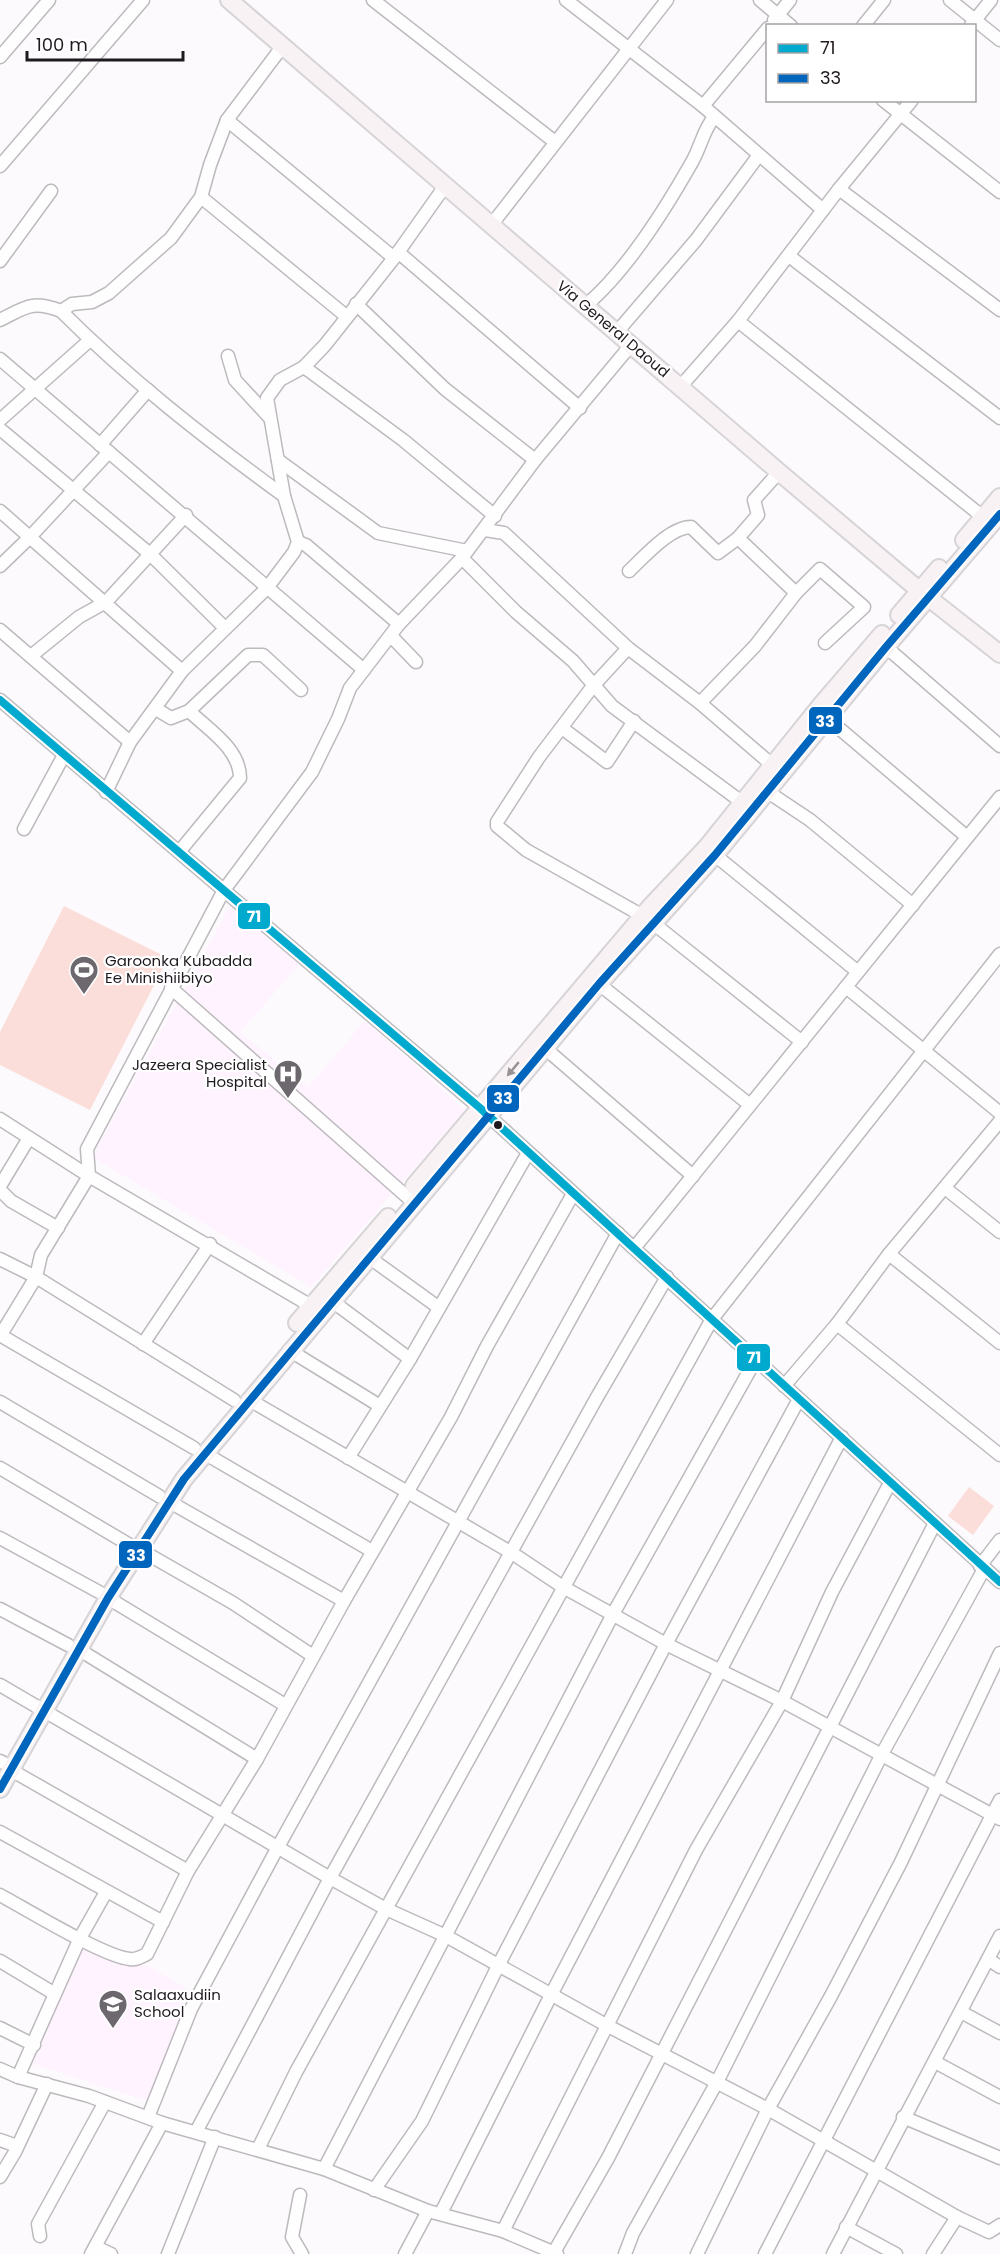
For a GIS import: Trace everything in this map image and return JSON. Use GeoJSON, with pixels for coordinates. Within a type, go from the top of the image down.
{"type":"FeatureCollection","features":[{"type":"Feature","properties":{"kind":"main road","name":"Via General Daoud"},"geometry":{"type":"LineString","coordinates":[[229,0],[779,472],[924,594],[1000,654]]}},
{"type":"Feature","properties":{"kind":"main road"},"geometry":{"type":"LineString","coordinates":[[0,1790],[4,1766],[21,1743],[73,1647],[163,1499],[199,1451],[385,1228],[648,920],[768,792],[778,770],[821,705],[994,521],[1000,497]]}},
{"type":"Feature","properties":{"kind":"main road"},"geometry":{"type":"LineString","coordinates":[[711,852],[743,803],[827,718],[886,647],[924,594]]}},
{"type":"Feature","properties":{"kind":"main road"},"geometry":{"type":"LineString","coordinates":[[484,1112],[546,1049],[648,920]]}},
{"type":"Feature","properties":{"kind":"main road"},"geometry":{"type":"LineString","coordinates":[[241,1400],[289,1350],[322,1306],[370,1257],[385,1228]]}},
{"type":"Feature","properties":{"kind":"street"},"geometry":{"type":"LineString","coordinates":[[0,57],[49,0]]}},
{"type":"Feature","properties":{"kind":"street"},"geometry":{"type":"LineString","coordinates":[[0,166],[143,0]]}},
{"type":"Feature","properties":{"kind":"street"},"geometry":{"type":"LineString","coordinates":[[373,0],[555,142]]}},
{"type":"Feature","properties":{"kind":"street"},"geometry":{"type":"LineString","coordinates":[[566,0],[703,106],[823,210]]}},
{"type":"Feature","properties":{"kind":"street"},"geometry":{"type":"LineString","coordinates":[[492,224],[627,48],[667,0]]}},
{"type":"Feature","properties":{"kind":"street"},"geometry":{"type":"LineString","coordinates":[[760,0],[788,24]]}},
{"type":"Feature","properties":{"kind":"street"},"geometry":{"type":"LineString","coordinates":[[771,24],[790,0]]}},
{"type":"Feature","properties":{"kind":"street"},"geometry":{"type":"LineString","coordinates":[[865,24],[884,0]]}},
{"type":"Feature","properties":{"kind":"street"},"geometry":{"type":"LineString","coordinates":[[950,0],[973,22],[1000,39]]}},
{"type":"Feature","properties":{"kind":"street"},"geometry":{"type":"LineString","coordinates":[[973,22],[991,0]]}},
{"type":"Feature","properties":{"kind":"street"},"geometry":{"type":"LineString","coordinates":[[703,106],[766,31]]}},
{"type":"Feature","properties":{"kind":"street"},"geometry":{"type":"LineString","coordinates":[[61,311],[72,304],[92,302],[122,284],[171,238],[201,197],[212,156],[227,120],[282,47]]}},
{"type":"Feature","properties":{"kind":"street"},"geometry":{"type":"LineString","coordinates":[[885,102],[1000,192]]}},
{"type":"Feature","properties":{"kind":"street"},"geometry":{"type":"LineString","coordinates":[[681,386],[738,321],[839,189],[911,102]]}},
{"type":"Feature","properties":{"kind":"street"},"geometry":{"type":"LineString","coordinates":[[585,306],[602,292],[642,240],[693,160],[704,130],[714,117]]}},
{"type":"Feature","properties":{"kind":"street"},"geometry":{"type":"LineString","coordinates":[[227,120],[396,255],[580,408]]}},
{"type":"Feature","properties":{"kind":"street"},"geometry":{"type":"LineString","coordinates":[[616,332],[682,257],[759,155]]}},
{"type":"Feature","properties":{"kind":"street"},"geometry":{"type":"LineString","coordinates":[[106,792],[130,742],[182,671],[267,588],[294,552],[298,542],[284,496],[267,399],[280,380],[304,367],[325,345],[396,255],[445,186]]}},
{"type":"Feature","properties":{"kind":"street"},"geometry":{"type":"LineString","coordinates":[[839,189],[1000,310]]}},
{"type":"Feature","properties":{"kind":"street"},"geometry":{"type":"LineString","coordinates":[[0,261],[51,191]]}},
{"type":"Feature","properties":{"kind":"street"},"geometry":{"type":"LineString","coordinates":[[201,197],[346,316]]}},
{"type":"Feature","properties":{"kind":"street"},"geometry":{"type":"LineString","coordinates":[[789,256],[1000,418]]}},
{"type":"Feature","properties":{"kind":"street"},"geometry":{"type":"LineString","coordinates":[[0,320],[27,307],[42,304],[61,311],[90,340],[148,390],[228,456],[284,496]]}},
{"type":"Feature","properties":{"kind":"street"},"geometry":{"type":"LineString","coordinates":[[356,304],[445,389],[535,460]]}},
{"type":"Feature","properties":{"kind":"street"},"geometry":{"type":"LineString","coordinates":[[738,321],[994,521]]}},
{"type":"Feature","properties":{"kind":"street"},"geometry":{"type":"LineString","coordinates":[[0,420],[90,340]]}},
{"type":"Feature","properties":{"kind":"street"},"geometry":{"type":"LineString","coordinates":[[372,1551],[0,1336],[36,1277],[41,1255],[89,1176],[87,1149],[171,988],[224,890],[312,772],[338,719],[350,688],[399,624],[465,555],[535,460],[631,345]]}},
{"type":"Feature","properties":{"kind":"street"},"geometry":{"type":"LineString","coordinates":[[228,356],[235,380],[269,417]]}},
{"type":"Feature","properties":{"kind":"street"},"geometry":{"type":"LineString","coordinates":[[0,358],[186,515],[267,588],[364,670]]}},
{"type":"Feature","properties":{"kind":"street"},"geometry":{"type":"LineString","coordinates":[[304,367],[403,440],[495,516]]}},
{"type":"Feature","properties":{"kind":"street"},"geometry":{"type":"LineString","coordinates":[[0,566],[30,537],[71,491],[148,390]]}},
{"type":"Feature","properties":{"kind":"street"},"geometry":{"type":"LineString","coordinates":[[0,429],[71,491],[150,554],[225,628]]}},
{"type":"Feature","properties":{"kind":"street"},"geometry":{"type":"LineString","coordinates":[[278,460],[378,533],[465,555],[516,612],[573,661],[592,686],[612,706],[743,803]]}},
{"type":"Feature","properties":{"kind":"street"},"geometry":{"type":"LineString","coordinates":[[629,571],[659,543],[685,527],[691,527],[718,553],[738,538],[758,515],[754,500],[779,472]]}},
{"type":"Feature","properties":{"kind":"street"},"geometry":{"type":"LineString","coordinates":[[0,511],[182,671]]}},
{"type":"Feature","properties":{"kind":"street"},"geometry":{"type":"LineString","coordinates":[[31,656],[79,617],[106,602],[186,515]]}},
{"type":"Feature","properties":{"kind":"street"},"geometry":{"type":"LineString","coordinates":[[485,530],[504,533],[628,648],[700,703],[778,770]]}},
{"type":"Feature","properties":{"kind":"street"},"geometry":{"type":"LineString","coordinates":[[738,538],[796,593]]}},
{"type":"Feature","properties":{"kind":"street"},"geometry":{"type":"LineString","coordinates":[[298,542],[306,545],[399,624]]}},
{"type":"Feature","properties":{"kind":"street"},"geometry":{"type":"LineString","coordinates":[[700,703],[755,646],[796,593],[820,569],[864,607],[825,643]]}},
{"type":"Feature","properties":{"kind":"street"},"geometry":{"type":"LineString","coordinates":[[0,630],[130,742]]}},
{"type":"Feature","properties":{"kind":"street"},"geometry":{"type":"LineString","coordinates":[[391,636],[416,662]]}},
{"type":"Feature","properties":{"kind":"street"},"geometry":{"type":"LineString","coordinates":[[886,647],[1000,746]]}},
{"type":"Feature","properties":{"kind":"street"},"geometry":{"type":"LineString","coordinates":[[628,648],[592,686],[539,757],[515,797],[504,807],[497,826],[526,850],[648,920],[802,1042]]}},
{"type":"Feature","properties":{"kind":"street"},"geometry":{"type":"LineString","coordinates":[[156,709],[171,718],[189,711],[248,655],[263,655],[301,690]]}},
{"type":"Feature","properties":{"kind":"street"},"geometry":{"type":"LineString","coordinates":[[0,700],[484,1112],[573,1194],[635,1247],[798,1401],[842,1437],[1000,1582]]}},
{"type":"Feature","properties":{"kind":"street"},"geometry":{"type":"LineString","coordinates":[[179,852],[240,778],[240,765],[233,752],[189,711]]}},
{"type":"Feature","properties":{"kind":"street"},"geometry":{"type":"LineString","coordinates":[[827,718],[967,837]]}},
{"type":"Feature","properties":{"kind":"street"},"geometry":{"type":"LineString","coordinates":[[562,728],[607,762],[614,756],[634,722]]}},
{"type":"Feature","properties":{"kind":"street"},"geometry":{"type":"LineString","coordinates":[[24,829],[64,755]]}},
{"type":"Feature","properties":{"kind":"street"},"geometry":{"type":"LineString","coordinates":[[768,792],[810,820],[913,904]]}},
{"type":"Feature","properties":{"kind":"street"},"geometry":{"type":"LineString","coordinates":[[635,1247],[1000,797]]}},
{"type":"Feature","properties":{"kind":"street"},"geometry":{"type":"LineString","coordinates":[[711,852],[858,972]]}},
{"type":"Feature","properties":{"kind":"street"},"geometry":{"type":"LineString","coordinates":[[258,2149],[296,2072],[712,1318],[1000,954]]}},
{"type":"Feature","properties":{"kind":"street"},"geometry":{"type":"LineString","coordinates":[[599,984],[750,1105]]}},
{"type":"Feature","properties":{"kind":"street"},"geometry":{"type":"LineString","coordinates":[[846,987],[926,1050],[1000,1113]]}},
{"type":"Feature","properties":{"kind":"street"},"geometry":{"type":"LineString","coordinates":[[171,988],[410,1200]]}},
{"type":"Feature","properties":{"kind":"street"},"geometry":{"type":"LineString","coordinates":[[546,1049],[693,1176]]}},
{"type":"Feature","properties":{"kind":"street"},"geometry":{"type":"LineString","coordinates":[[0,1119],[89,1176],[322,1306],[410,1359]]}},
{"type":"Feature","properties":{"kind":"street"},"geometry":{"type":"LineString","coordinates":[[784,1386],[837,1324],[889,1254],[1000,1121]]}},
{"type":"Feature","properties":{"kind":"street"},"geometry":{"type":"LineString","coordinates":[[29,1138],[0,1188],[11,1201],[58,1228]]}},
{"type":"Feature","properties":{"kind":"street"},"geometry":{"type":"LineString","coordinates":[[348,1458],[410,1359],[528,1153]]}},
{"type":"Feature","properties":{"kind":"street"},"geometry":{"type":"LineString","coordinates":[[945,1188],[1000,1233]]}},
{"type":"Feature","properties":{"kind":"street"},"geometry":{"type":"LineString","coordinates":[[0,1895],[80,1938],[128,1960],[138,1959],[147,1954],[188,1871],[256,1759],[372,1551],[451,1417],[487,1346],[573,1194]]}},
{"type":"Feature","properties":{"kind":"street"},"geometry":{"type":"LineString","coordinates":[[148,2117],[191,2009],[278,1847],[618,1233]]}},
{"type":"Feature","properties":{"kind":"street"},"geometry":{"type":"LineString","coordinates":[[143,1344],[210,1244]]}},
{"type":"Feature","properties":{"kind":"street"},"geometry":{"type":"LineString","coordinates":[[889,1254],[1000,1343]]}},
{"type":"Feature","properties":{"kind":"street"},"geometry":{"type":"LineString","coordinates":[[370,1257],[438,1307]]}},
{"type":"Feature","properties":{"kind":"street"},"geometry":{"type":"LineString","coordinates":[[0,1258],[36,1277],[143,1344],[348,1458],[512,1553],[563,1587],[666,1644],[782,1701],[882,1754],[996,1817]]}},
{"type":"Feature","properties":{"kind":"street"},"geometry":{"type":"LineString","coordinates":[[196,2132],[330,1878],[596,1399],[667,1277]]}},
{"type":"Feature","properties":{"kind":"street"},"geometry":{"type":"LineString","coordinates":[[837,1324],[1000,1455]]}},
{"type":"Feature","properties":{"kind":"street"},"geometry":{"type":"LineString","coordinates":[[289,1350],[380,1406]]}},
{"type":"Feature","properties":{"kind":"street"},"geometry":{"type":"LineString","coordinates":[[324,2169],[613,1614],[756,1359]]}},
{"type":"Feature","properties":{"kind":"street"},"geometry":{"type":"LineString","coordinates":[[374,2190],[422,2121],[498,1966],[666,1644],[798,1401]]}},
{"type":"Feature","properties":{"kind":"street"},"geometry":{"type":"LineString","coordinates":[[0,1402],[163,1499],[344,1601]]}},
{"type":"Feature","properties":{"kind":"street"},"geometry":{"type":"LineString","coordinates":[[441,2213],[551,1995],[842,1437]]}},
{"type":"Feature","properties":{"kind":"street"},"geometry":{"type":"LineString","coordinates":[[0,1468],[233,1603],[313,1656]]}},
{"type":"Feature","properties":{"kind":"street"},"geometry":{"type":"LineString","coordinates":[[503,2231],[696,1850],[782,1701],[832,1592],[890,1483]]}},
{"type":"Feature","properties":{"kind":"street"},"geometry":{"type":"LineString","coordinates":[[0,2069],[18,2077],[105,2102],[162,2123],[324,2169],[428,2211],[503,2231],[554,2254],[608,2158],[935,1523]]}},
{"type":"Feature","properties":{"kind":"street"},"geometry":{"type":"LineString","coordinates":[[0,1538],[104,1595],[285,1705]]}},
{"type":"Feature","properties":{"kind":"street"},"geometry":{"type":"LineString","coordinates":[[625,2254],[633,2233],[717,2082],[882,1754],[982,1567],[1000,1540]]}},
{"type":"Feature","properties":{"kind":"street"},"geometry":{"type":"LineString","coordinates":[[0,1609],[73,1647],[256,1759]]}},
{"type":"Feature","properties":{"kind":"street"},"geometry":{"type":"LineString","coordinates":[[697,2254],[768,2109],[831,1996],[939,1786],[1000,1653]]}},
{"type":"Feature","properties":{"kind":"street"},"geometry":{"type":"LineString","coordinates":[[0,1685],[386,1909],[446,1936],[606,2025],[768,2109],[957,2217],[989,2232],[1000,2226]]}},
{"type":"Feature","properties":{"kind":"street"},"geometry":{"type":"LineString","coordinates":[[4,1766],[188,1871]]}},
{"type":"Feature","properties":{"kind":"street"},"geometry":{"type":"LineString","coordinates":[[765,2254],[996,1817],[1000,1800]]}},
{"type":"Feature","properties":{"kind":"street"},"geometry":{"type":"LineString","coordinates":[[0,1832],[163,1922]]}},
{"type":"Feature","properties":{"kind":"street"},"geometry":{"type":"LineString","coordinates":[[18,2077],[80,1938],[106,1892]]}},
{"type":"Feature","properties":{"kind":"street"},"geometry":{"type":"LineString","coordinates":[[833,2254],[1000,1936]]}},
{"type":"Feature","properties":{"kind":"street"},"geometry":{"type":"LineString","coordinates":[[988,1959],[1000,1966]]}},
{"type":"Feature","properties":{"kind":"street"},"geometry":{"type":"LineString","coordinates":[[0,1961],[55,1994]]}},
{"type":"Feature","properties":{"kind":"street"},"geometry":{"type":"LineString","coordinates":[[961,2012],[1000,2033]]}},
{"type":"Feature","properties":{"kind":"street"},"geometry":{"type":"LineString","coordinates":[[0,2028],[34,2045]]}},
{"type":"Feature","properties":{"kind":"street"},"geometry":{"type":"LineString","coordinates":[[935,2062],[1000,2097]]}},
{"type":"Feature","properties":{"kind":"street"},"geometry":{"type":"LineString","coordinates":[[0,2178],[47,2084]]}},
{"type":"Feature","properties":{"kind":"street"},"geometry":{"type":"LineString","coordinates":[[39,2236],[38,2224],[105,2102]]}},
{"type":"Feature","properties":{"kind":"street"},"geometry":{"type":"LineString","coordinates":[[903,2117],[1000,2158]]}},
{"type":"Feature","properties":{"kind":"street"},"geometry":{"type":"LineString","coordinates":[[111,2254],[93,2250],[162,2123]]}},
{"type":"Feature","properties":{"kind":"street"},"geometry":{"type":"LineString","coordinates":[[168,2254],[215,2137]]}},
{"type":"Feature","properties":{"kind":"street"},"geometry":{"type":"LineString","coordinates":[[0,2140],[17,2146]]}},
{"type":"Feature","properties":{"kind":"street"},"geometry":{"type":"LineString","coordinates":[[300,2195],[292,2237],[302,2254]]}},
{"type":"Feature","properties":{"kind":"street"},"geometry":{"type":"LineString","coordinates":[[405,2254],[428,2211]]}},
{"type":"Feature","properties":{"kind":"street"},"geometry":{"type":"LineString","coordinates":[[933,2254],[957,2217]]}},
{"type":"Feature","properties":{"kind":"street"},"geometry":{"type":"LineString","coordinates":[[846,2227],[896,2254]]}},
{"type":"Feature","properties":{"kind":"shaded area","name":"Garoonka Kubadda Ee Minishiibiyo"},"geometry":{"type":"Polygon","coordinates":[[[64,906],[168,958],[90,1110],[0,1065],[0,1032],[64,906]]]}},
{"type":"Feature","properties":{"kind":"shaded area","name":"Jazeera Specialist Hospital"},"geometry":{"type":"Polygon","coordinates":[[[230,906],[299,965],[240,1032],[308,1087],[365,1021],[465,1110],[311,1287],[92,1157],[230,906]]]}},
{"type":"Feature","properties":{"kind":"shaded area"},"geometry":{"type":"Polygon","coordinates":[[[969,1487],[994,1506],[973,1535],[948,1516],[969,1487]]]}},
{"type":"Feature","properties":{"kind":"shaded area","name":"Salaaxudiin School"},"geometry":{"type":"Polygon","coordinates":[[[82,1944],[130,1965],[148,1966],[195,1993],[148,2101],[33,2064],[82,1944]]]}},
{"type":"Feature","properties":{"kind":"transit line","name":"33"},"geometry":{"type":"LineString","coordinates":[[0,1789],[108,1598],[184,1479],[599,984],[715,855],[886,647],[1000,514]]}},
{"type":"Feature","properties":{"kind":"transit line","name":"71"},"geometry":{"type":"LineString","coordinates":[[0,700],[480,1108],[1000,1582]]}},
{"type":"Feature","properties":{"kind":"place","name":"Garoonka Kubadda Ee Minishiibiyo"},"geometry":{"type":"Point","coordinates":[84,996]}},
{"type":"Feature","properties":{"kind":"place","name":"Jazeera Specialist Hospital"},"geometry":{"type":"Point","coordinates":[288,1100]}},
{"type":"Feature","properties":{"kind":"place","name":"Salaaxudiin School"},"geometry":{"type":"Point","coordinates":[113,2030]}}]}
